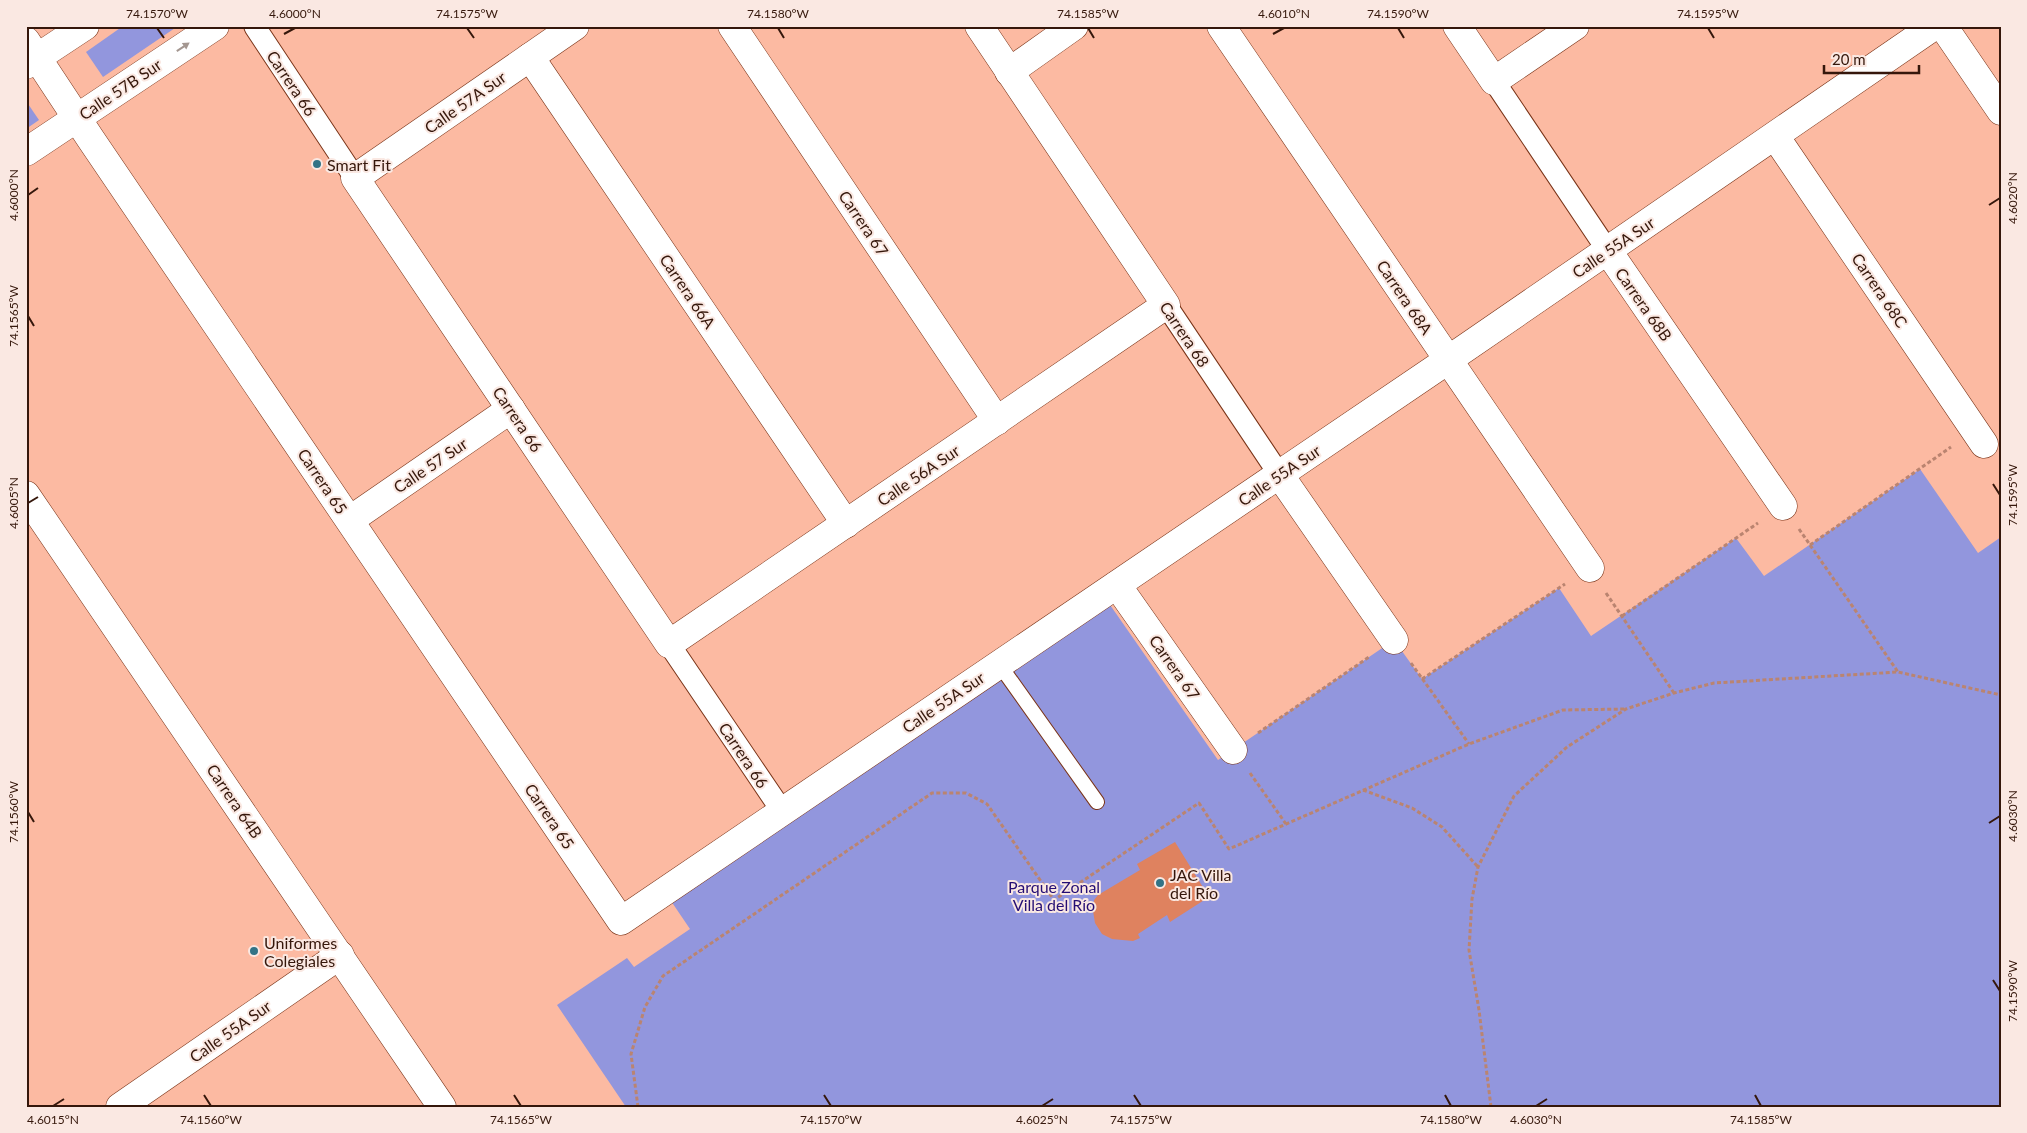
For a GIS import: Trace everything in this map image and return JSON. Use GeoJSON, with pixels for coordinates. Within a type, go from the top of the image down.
{"type":"FeatureCollection","features":[{"type":"Feature","properties":{"kind":"street"},"geometry":{"type":"LineString","coordinates":[[30,55],[85,26]]}},
{"type":"Feature","properties":{"kind":"street","name":"Calle 57B Sur"},"geometry":{"type":"LineString","coordinates":[[26,152],[215,26]]}},
{"type":"Feature","properties":{"kind":"street","name":"Calle 57A Sur"},"geometry":{"type":"LineString","coordinates":[[355,178],[575,26]]}},
{"type":"Feature","properties":{"kind":"street","name":"Carrera 67"},"geometry":{"type":"LineString","coordinates":[[732,26],[997,421]]}},
{"type":"Feature","properties":{"kind":"street","name":"Carrera 68"},"geometry":{"type":"LineString","coordinates":[[979,26],[1394,640]]}},
{"type":"Feature","properties":{"kind":"street"},"geometry":{"type":"LineString","coordinates":[[1009,72],[1074,26]]}},
{"type":"Feature","properties":{"kind":"street","name":"Carrera 68A"},"geometry":{"type":"LineString","coordinates":[[1221,26],[1590,568]]}},
{"type":"Feature","properties":{"kind":"street","name":"Carrera 68B"},"geometry":{"type":"LineString","coordinates":[[1457,26],[1783,506]]}},
{"type":"Feature","properties":{"kind":"street"},"geometry":{"type":"LineString","coordinates":[[1494,81],[1575,26]]}},
{"type":"Feature","properties":{"kind":"street","name":"Calle 55A Sur"},"geometry":{"type":"LineString","coordinates":[[621,921],[1608,251],[1934,26]]}},
{"type":"Feature","properties":{"kind":"street"},"geometry":{"type":"LineString","coordinates":[[1943,26],[2001,111]]}},
{"type":"Feature","properties":{"kind":"street","name":"Carrera 66"},"geometry":{"type":"LineString","coordinates":[[255,27],[782,811]]}},
{"type":"Feature","properties":{"kind":"street","name":"Carrera 65"},"geometry":{"type":"LineString","coordinates":[[30,55],[77,118],[621,921]]}},
{"type":"Feature","properties":{"kind":"street","name":"Carrera 66A"},"geometry":{"type":"LineString","coordinates":[[530,58],[846,524]]}},
{"type":"Feature","properties":{"kind":"street","name":"Carrera 68C"},"geometry":{"type":"LineString","coordinates":[[1775,136],[1980,437]]}},
{"type":"Feature","properties":{"kind":"street","name":"Calle 56A Sur"},"geometry":{"type":"LineString","coordinates":[[669,644],[1166,305]]}},
{"type":"Feature","properties":{"kind":"street","name":"Calle 57 Sur"},"geometry":{"type":"LineString","coordinates":[[350,520],[511,409]]}},
{"type":"Feature","properties":{"kind":"street","name":"Carrera 64B"},"geometry":{"type":"LineString","coordinates":[[26,495],[442,1107]]}},
{"type":"Feature","properties":{"kind":"street","name":"Carrera 67"},"geometry":{"type":"LineString","coordinates":[[1117,585],[1233,750]]}},
{"type":"Feature","properties":{"kind":"street","name":"Calle 55A Sur"},"geometry":{"type":"LineString","coordinates":[[120,1107],[340,955]]}},
{"type":"Feature","properties":{"kind":"lane"},"geometry":{"type":"LineString","coordinates":[[999,664],[1096,802]]}},
{"type":"Feature","properties":{"kind":"path"},"geometry":{"type":"LineString","coordinates":[[1810,545],[1980,437]]}},
{"type":"Feature","properties":{"kind":"path"},"geometry":{"type":"LineString","coordinates":[[1622,616],[1783,506],[1898,672]]}},
{"type":"Feature","properties":{"kind":"path"},"geometry":{"type":"LineString","coordinates":[[1422,679],[1590,568],[1674,693]]}},
{"type":"Feature","properties":{"kind":"path"},"geometry":{"type":"LineString","coordinates":[[1286,824],[1233,750],[1394,640],[1469,744]]}},
{"type":"Feature","properties":{"kind":"path"},"geometry":{"type":"LineString","coordinates":[[1490,1107],[1479,1010],[1469,950],[1472,899],[1478,867],[1514,796],[1567,747],[1626,709],[1674,693],[1714,683],[1898,672],[2001,695]]}},
{"type":"Feature","properties":{"kind":"path"},"geometry":{"type":"LineString","coordinates":[[638,1107],[631,1054],[645,1006],[663,976],[932,793],[966,793],[987,804],[1054,900],[1199,803],[1229,849],[1469,744],[1563,710],[1626,709]]}},
{"type":"Feature","properties":{"kind":"path"},"geometry":{"type":"LineString","coordinates":[[1363,790],[1412,808],[1442,828],[1478,867]]}},
{"type":"Feature","properties":{"kind":"green space"},"geometry":{"type":"Polygon","coordinates":[[[123,26],[178,26],[103,77],[86,52],[123,26]]]}},
{"type":"Feature","properties":{"kind":"green space"},"geometry":{"type":"Polygon","coordinates":[[[26,101],[39,120],[26,129],[26,101]]]}},
{"type":"Feature","properties":{"kind":"green space","name":"Parque Zonal Villa del Río"},"geometry":{"type":"Polygon","coordinates":[[[1920,469],[1978,553],[2001,537],[2001,1107],[626,1107],[557,1005],[627,958],[634,967],[690,929],[671,901],[1108,602],[1218,760],[1394,640],[1422,679],[1559,588],[1591,636],[1736,538],[1764,576],[1920,469]]]}},
{"type":"Feature","properties":{"kind":"building","name":"JAC Villa del Río"},"geometry":{"type":"Polygon","coordinates":[[[1175,842],[1209,897],[1170,922],[1167,915],[1138,934],[1140,938],[1133,941],[1112,939],[1102,934],[1095,923],[1094,900],[1098,895],[1140,870],[1137,864],[1175,842]]]}},
{"type":"Feature","properties":{"kind":"place","name":"Smart Fit"},"geometry":{"type":"Point","coordinates":[317,164]}},
{"type":"Feature","properties":{"kind":"place","name":"JAC Villa del Río"},"geometry":{"type":"Point","coordinates":[1160,883]}},
{"type":"Feature","properties":{"kind":"place","name":"Uniformes Colegiales"},"geometry":{"type":"Point","coordinates":[254,951]}}]}
